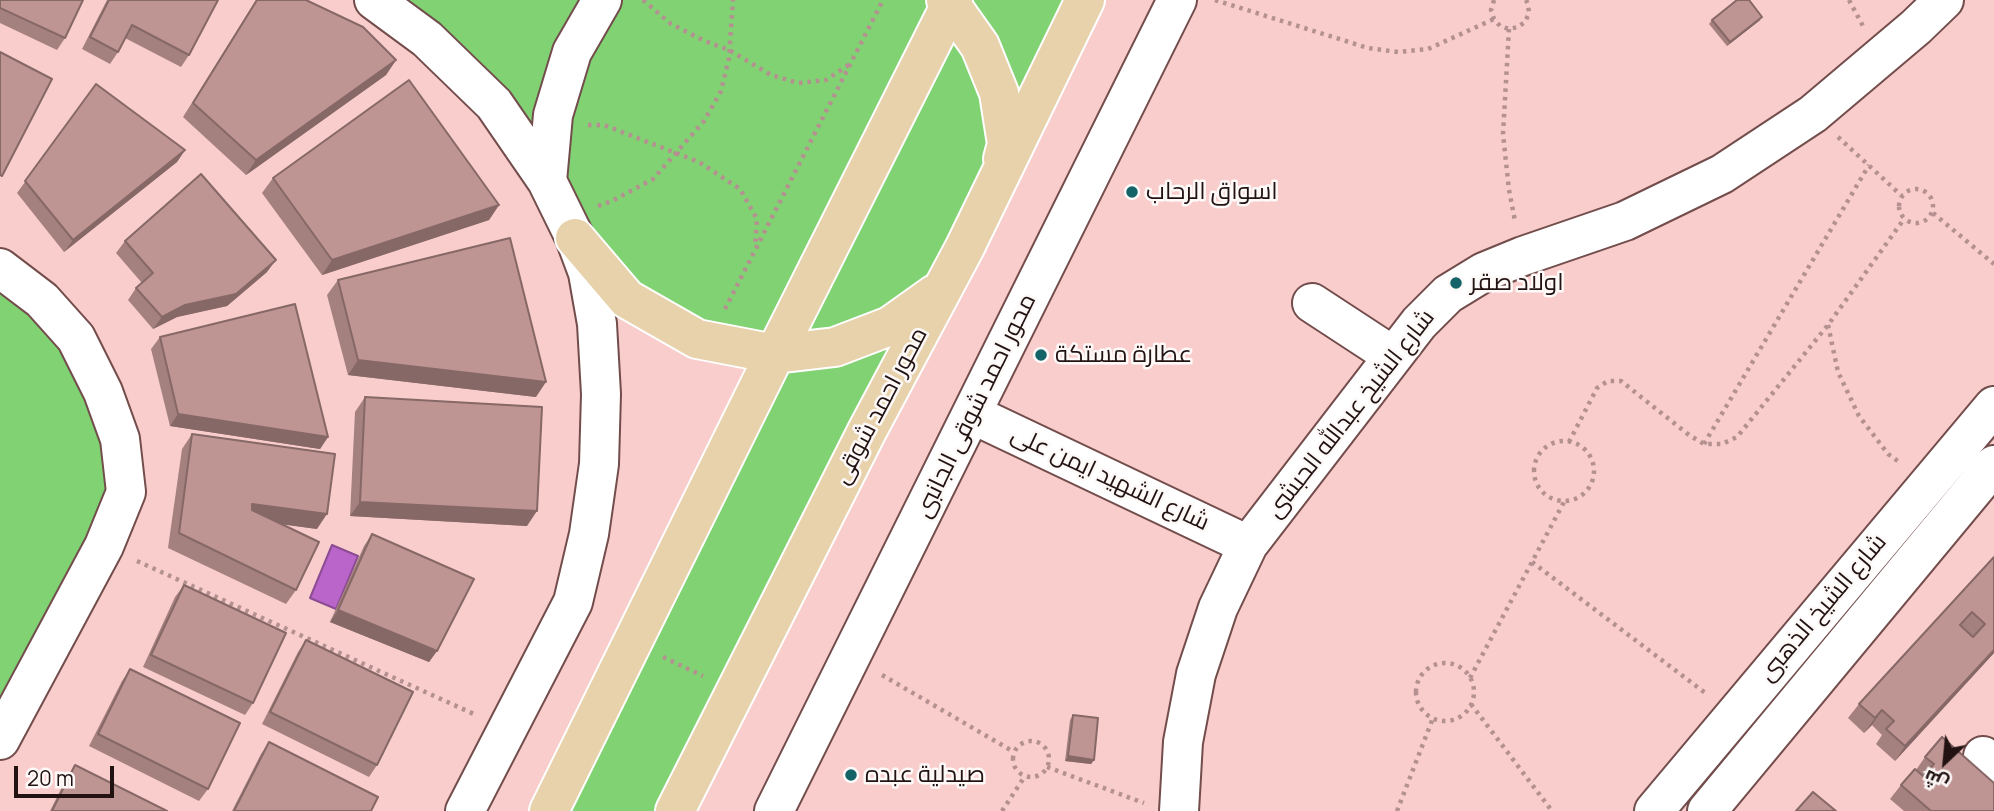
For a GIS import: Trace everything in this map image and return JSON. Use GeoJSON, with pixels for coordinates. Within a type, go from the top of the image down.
{"type":"FeatureCollection","features":[{"type":"Feature","properties":{"kind":"main road","name":"محور احمد شوقى"},"geometry":{"type":"LineString","coordinates":[[675,811],[867,431],[965,247],[1085,0]]}},
{"type":"Feature","properties":{"kind":"main road"},"geometry":{"type":"LineString","coordinates":[[549,811],[950,2],[980,47],[999,93],[1007,144],[998,178]]}},
{"type":"Feature","properties":{"kind":"main road"},"geometry":{"type":"LineString","coordinates":[[576,243],[627,299],[696,339],[775,354],[835,347],[890,326],[939,292],[965,247]]}},
{"type":"Feature","properties":{"kind":"street"},"geometry":{"type":"LineString","coordinates":[[374,0],[427,39],[494,104],[547,181],[576,243],[597,324],[601,394],[599,464],[589,534],[573,602],[465,811]]}},
{"type":"Feature","properties":{"kind":"street"},"geometry":{"type":"LineString","coordinates":[[547,181],[553,115],[572,51],[602,0]]}},
{"type":"Feature","properties":{"kind":"street","name":"محور احمد شوقى الجانبى"},"geometry":{"type":"LineString","coordinates":[[774,811],[1177,0]]}},
{"type":"Feature","properties":{"kind":"street","name":"شارع الشيخ عبدالله الحبشى"},"geometry":{"type":"LineString","coordinates":[[1166,808],[1183,742],[1196,674],[1218,608],[1248,545],[1419,323],[1448,293],[1484,272],[1625,221],[1722,174],[1813,114],[1944,0]]}},
{"type":"Feature","properties":{"kind":"street"},"geometry":{"type":"LineString","coordinates":[[0,268],[42,300],[76,338],[103,392],[120,439],[125,492],[104,546],[0,740]]}},
{"type":"Feature","properties":{"kind":"street"},"geometry":{"type":"LineString","coordinates":[[1312,303],[1393,356]]}},
{"type":"Feature","properties":{"kind":"street","name":"شارع الشيخ الذهبى"},"geometry":{"type":"LineString","coordinates":[[1654,811],[1994,405]]}},
{"type":"Feature","properties":{"kind":"street","name":"شارع الشهيد ايمن على"},"geometry":{"type":"LineString","coordinates":[[972,414],[1248,545]]}},
{"type":"Feature","properties":{"kind":"street","name":"شارع الشيخ الذهبى"},"geometry":{"type":"LineString","coordinates":[[1707,811],[1994,465]]}},
{"type":"Feature","properties":{"kind":"path"},"geometry":{"type":"LineString","coordinates":[[643,0],[671,24],[729,50],[771,75],[798,83],[826,80],[851,63]]}},
{"type":"Feature","properties":{"kind":"path"},"geometry":{"type":"LineString","coordinates":[[576,243],[612,201],[653,179],[704,121],[721,91],[729,50],[733,0]]}},
{"type":"Feature","properties":{"kind":"path"},"geometry":{"type":"LineString","coordinates":[[709,341],[883,0]]}},
{"type":"Feature","properties":{"kind":"path"},"geometry":{"type":"LineString","coordinates":[[1215,0],[1368,48],[1398,52],[1428,49],[1494,19]]}},
{"type":"Feature","properties":{"kind":"path"},"geometry":{"type":"LineString","coordinates":[[1494,0],[1491,10],[1494,19],[1500,26],[1509,29],[1525,22],[1529,13],[1526,0]]}},
{"type":"Feature","properties":{"kind":"path"},"geometry":{"type":"LineString","coordinates":[[1509,29],[1503,134],[1509,190],[1523,256]]}},
{"type":"Feature","properties":{"kind":"path"},"geometry":{"type":"LineString","coordinates":[[1813,114],[1902,196]]}},
{"type":"Feature","properties":{"kind":"path"},"geometry":{"type":"LineString","coordinates":[[552,127],[604,125],[699,162],[740,189],[757,219],[755,251]]}},
{"type":"Feature","properties":{"kind":"path"},"geometry":{"type":"LineString","coordinates":[[1704,444],[1870,165]]}},
{"type":"Feature","properties":{"kind":"path"},"geometry":{"type":"LineString","coordinates":[[1917,189],[1925,191],[1934,205],[1933,213],[1928,220],[1920,223],[1904,219],[1899,204],[1902,196],[1917,189]]}},
{"type":"Feature","properties":{"kind":"path"},"geometry":{"type":"LineString","coordinates":[[1933,213],[1994,264]]}},
{"type":"Feature","properties":{"kind":"path"},"geometry":{"type":"LineString","coordinates":[[1569,442],[1597,388],[1608,381],[1621,381],[1704,444],[1722,444],[1737,438],[1828,325],[1904,219]]}},
{"type":"Feature","properties":{"kind":"path"},"geometry":{"type":"LineString","coordinates":[[1828,325],[1838,372],[1858,416],[1888,454],[1927,485]]}},
{"type":"Feature","properties":{"kind":"path"},"geometry":{"type":"LineString","coordinates":[[1563,440],[1569,442],[1585,449],[1592,459],[1595,471],[1593,482],[1586,492],[1576,499],[1564,502],[1553,500],[1543,493],[1536,484],[1533,472],[1535,460],[1541,450],[1551,443],[1563,440]]}},
{"type":"Feature","properties":{"kind":"path"},"geometry":{"type":"LineString","coordinates":[[1471,678],[1564,502]]}},
{"type":"Feature","properties":{"kind":"path"},"geometry":{"type":"LineString","coordinates":[[104,546],[508,730]]}},
{"type":"Feature","properties":{"kind":"path"},"geometry":{"type":"LineString","coordinates":[[1532,562],[1734,714]]}},
{"type":"Feature","properties":{"kind":"path"},"geometry":{"type":"LineString","coordinates":[[632,643],[735,691]]}},
{"type":"Feature","properties":{"kind":"path"},"geometry":{"type":"LineString","coordinates":[[851,657],[1014,751]]}},
{"type":"Feature","properties":{"kind":"path"},"geometry":{"type":"LineString","coordinates":[[1454,664],[1471,678],[1474,696],[1471,704],[1465,713],[1455,719],[1444,721],[1433,718],[1424,712],[1418,702],[1418,681],[1432,666],[1454,664]]}},
{"type":"Feature","properties":{"kind":"path"},"geometry":{"type":"LineString","coordinates":[[1471,704],[1552,811]]}},
{"type":"Feature","properties":{"kind":"path"},"geometry":{"type":"LineString","coordinates":[[1397,811],[1433,718]]}},
{"type":"Feature","properties":{"kind":"path"},"geometry":{"type":"LineString","coordinates":[[1026,741],[1035,741],[1047,751],[1047,767],[1042,774],[1025,776],[1017,770],[1013,761],[1014,751],[1026,741]]}},
{"type":"Feature","properties":{"kind":"path"},"geometry":{"type":"LineString","coordinates":[[1047,767],[1133,800],[1166,808]]}},
{"type":"Feature","properties":{"kind":"path"},"geometry":{"type":"LineString","coordinates":[[1002,811],[1025,776]]}},
{"type":"Feature","properties":{"kind":"green space"},"geometry":{"type":"Polygon","coordinates":[[[374,0],[1085,0],[674,811],[549,811],[775,354],[627,299],[547,181],[374,0]]]}},
{"type":"Feature","properties":{"kind":"green space"},"geometry":{"type":"Polygon","coordinates":[[[0,268],[42,300],[126,492],[0,740],[0,268]]]}},
{"type":"Feature","properties":{"kind":"shaded area"},"geometry":{"type":"Polygon","coordinates":[[[332,545],[358,556],[336,609],[310,598],[332,545]]]}},
{"type":"Feature","properties":{"kind":"building"},"geometry":{"type":"Polygon","coordinates":[[[0,0],[83,0],[65,38],[0,8],[0,0]]]}},
{"type":"Feature","properties":{"kind":"building"},"geometry":{"type":"Polygon","coordinates":[[[109,0],[218,0],[189,55],[132,25],[118,52],[90,37],[109,0]]]}},
{"type":"Feature","properties":{"kind":"building"},"geometry":{"type":"Polygon","coordinates":[[[257,0],[306,0],[363,27],[396,60],[256,160],[193,103],[257,0]]]}},
{"type":"Feature","properties":{"kind":"building"},"geometry":{"type":"Polygon","coordinates":[[[1737,0],[1749,0],[1762,17],[1730,42],[1712,20],[1737,0]]]}},
{"type":"Feature","properties":{"kind":"building"},"geometry":{"type":"Polygon","coordinates":[[[0,52],[52,79],[2,176],[0,175],[0,52]]]}},
{"type":"Feature","properties":{"kind":"building"},"geometry":{"type":"Polygon","coordinates":[[[409,80],[499,205],[332,260],[273,178],[409,80]]]}},
{"type":"Feature","properties":{"kind":"building"},"geometry":{"type":"Polygon","coordinates":[[[96,84],[185,150],[73,240],[25,181],[96,84]]]}},
{"type":"Feature","properties":{"kind":"building"},"geometry":{"type":"Polygon","coordinates":[[[201,174],[276,260],[236,294],[185,305],[162,317],[136,288],[153,273],[125,241],[201,174]]]}},
{"type":"Feature","properties":{"kind":"building"},"geometry":{"type":"Polygon","coordinates":[[[510,238],[546,382],[358,360],[338,280],[510,238]]]}},
{"type":"Feature","properties":{"kind":"building"},"geometry":{"type":"Polygon","coordinates":[[[295,304],[328,437],[178,414],[160,337],[295,304]]]}},
{"type":"Feature","properties":{"kind":"building"},"geometry":{"type":"Polygon","coordinates":[[[365,397],[542,407],[537,511],[360,502],[365,397]]]}},
{"type":"Feature","properties":{"kind":"building"},"geometry":{"type":"Polygon","coordinates":[[[192,434],[335,454],[327,514],[252,504],[252,510],[319,542],[296,590],[179,533],[192,434]]]}},
{"type":"Feature","properties":{"kind":"building"},"geometry":{"type":"Polygon","coordinates":[[[372,534],[474,579],[437,651],[338,610],[372,534]]]}},
{"type":"Feature","properties":{"kind":"building"},"geometry":{"type":"Polygon","coordinates":[[[1994,557],[1994,650],[1905,746],[1886,729],[1894,721],[1882,710],[1875,718],[1859,704],[1994,557]],[[1972,612],[1960,625],[1973,637],[1985,624],[1972,612]]]}},
{"type":"Feature","properties":{"kind":"building"},"geometry":{"type":"Polygon","coordinates":[[[184,585],[286,633],[253,703],[151,655],[184,585]]]}},
{"type":"Feature","properties":{"kind":"building"},"geometry":{"type":"Polygon","coordinates":[[[306,640],[413,692],[377,765],[270,712],[306,640]]]}},
{"type":"Feature","properties":{"kind":"building"},"geometry":{"type":"Polygon","coordinates":[[[130,669],[240,723],[208,789],[98,734],[130,669]]]}},
{"type":"Feature","properties":{"kind":"building"},"geometry":{"type":"Polygon","coordinates":[[[1073,715],[1098,718],[1094,760],[1068,756],[1073,715]]]}},
{"type":"Feature","properties":{"kind":"building"},"geometry":{"type":"Polygon","coordinates":[[[1942,737],[1994,783],[1994,811],[1931,811],[1901,785],[1915,769],[1923,776],[1934,764],[1925,757],[1942,737]]]}},
{"type":"Feature","properties":{"kind":"building"},"geometry":{"type":"Polygon","coordinates":[[[269,742],[378,797],[371,811],[234,811],[269,742]]]}},
{"type":"Feature","properties":{"kind":"building"},"geometry":{"type":"Polygon","coordinates":[[[75,765],[167,811],[52,811],[75,765]]]}},
{"type":"Feature","properties":{"kind":"building"},"geometry":{"type":"Polygon","coordinates":[[[1813,792],[1836,811],[1796,811],[1813,792]]]}},
{"type":"Feature","properties":{"kind":"place","name":"اسواق الرحاب"},"geometry":{"type":"Point","coordinates":[1132,192]}},
{"type":"Feature","properties":{"kind":"place","name":"اولاد صقر"},"geometry":{"type":"Point","coordinates":[1456,283]}},
{"type":"Feature","properties":{"kind":"place","name":"عطارة مستكة"},"geometry":{"type":"Point","coordinates":[1041,355]}},
{"type":"Feature","properties":{"kind":"place","name":"صيدلية عبده"},"geometry":{"type":"Point","coordinates":[851,775]}}]}
